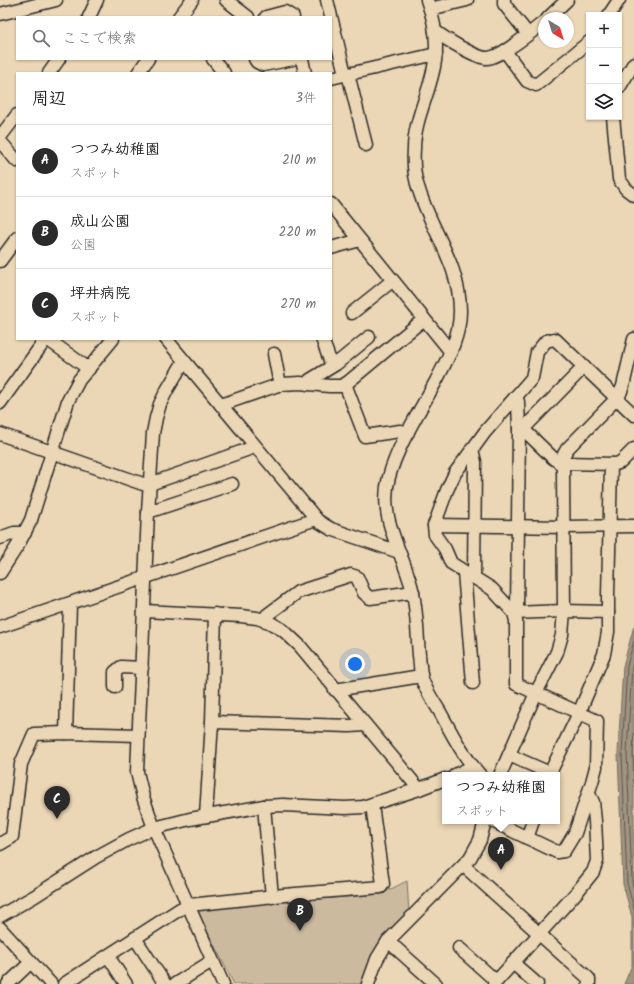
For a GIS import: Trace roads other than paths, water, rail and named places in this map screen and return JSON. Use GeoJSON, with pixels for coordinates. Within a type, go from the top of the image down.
{"type":"FeatureCollection","features":[{"type":"Feature","properties":{"kind":"street"},"geometry":{"type":"LineString","coordinates":[[0,14],[56,0]]}},
{"type":"Feature","properties":{"kind":"street"},"geometry":{"type":"LineString","coordinates":[[89,16],[97,0]]}},
{"type":"Feature","properties":{"kind":"street"},"geometry":{"type":"LineString","coordinates":[[181,16],[192,0]]}},
{"type":"Feature","properties":{"kind":"street"},"geometry":{"type":"LineString","coordinates":[[226,0],[247,16]]}},
{"type":"Feature","properties":{"kind":"street"},"geometry":{"type":"LineString","coordinates":[[327,0],[331,16]]}},
{"type":"Feature","properties":{"kind":"street"},"geometry":{"type":"LineString","coordinates":[[466,0],[429,5],[434,21],[436,54],[433,71],[416,129],[414,142],[414,163],[419,190],[452,266],[458,287],[460,312],[459,326],[451,352],[408,432],[392,467],[386,492],[386,504],[388,516],[399,552],[411,584],[421,676],[425,686],[476,771]]}},
{"type":"Feature","properties":{"kind":"street"},"geometry":{"type":"LineString","coordinates":[[504,0],[504,4],[528,34]]}},
{"type":"Feature","properties":{"kind":"street"},"geometry":{"type":"LineString","coordinates":[[554,12],[567,0]]}},
{"type":"Feature","properties":{"kind":"street"},"geometry":{"type":"LineString","coordinates":[[611,12],[619,0]]}},
{"type":"Feature","properties":{"kind":"street"},"geometry":{"type":"LineString","coordinates":[[270,16],[287,12],[291,16]]}},
{"type":"Feature","properties":{"kind":"street"},"geometry":{"type":"LineString","coordinates":[[332,19],[366,145]]}},
{"type":"Feature","properties":{"kind":"street"},"geometry":{"type":"LineString","coordinates":[[435,31],[443,38],[483,58],[494,57],[505,51],[538,26]]}},
{"type":"Feature","properties":{"kind":"street"},"geometry":{"type":"LineString","coordinates":[[505,51],[528,82],[536,84],[586,44]]}},
{"type":"Feature","properties":{"kind":"street"},"geometry":{"type":"LineString","coordinates":[[332,78],[436,54]]}},
{"type":"Feature","properties":{"kind":"street"},"geometry":{"type":"LineString","coordinates":[[50,72],[58,60]]}},
{"type":"Feature","properties":{"kind":"street"},"geometry":{"type":"LineString","coordinates":[[139,72],[147,60]]}},
{"type":"Feature","properties":{"kind":"street"},"geometry":{"type":"LineString","coordinates":[[214,60],[223,72]]}},
{"type":"Feature","properties":{"kind":"street"},"geometry":{"type":"LineString","coordinates":[[256,60],[263,65],[288,60]]}},
{"type":"Feature","properties":{"kind":"street"},"geometry":{"type":"LineString","coordinates":[[302,60],[306,72]]}},
{"type":"Feature","properties":{"kind":"street"},"geometry":{"type":"LineString","coordinates":[[621,84],[634,63]]}},
{"type":"Feature","properties":{"kind":"street"},"geometry":{"type":"LineString","coordinates":[[0,137],[16,116]]}},
{"type":"Feature","properties":{"kind":"street"},"geometry":{"type":"LineString","coordinates":[[613,120],[619,179],[626,189],[634,195]]}},
{"type":"Feature","properties":{"kind":"street"},"geometry":{"type":"LineString","coordinates":[[0,141],[16,160]]}},
{"type":"Feature","properties":{"kind":"street"},"geometry":{"type":"LineString","coordinates":[[332,205],[451,352]]}},
{"type":"Feature","properties":{"kind":"street"},"geometry":{"type":"LineString","coordinates":[[0,261],[16,239]]}},
{"type":"Feature","properties":{"kind":"street"},"geometry":{"type":"LineString","coordinates":[[332,248],[360,240]]}},
{"type":"Feature","properties":{"kind":"street"},"geometry":{"type":"LineString","coordinates":[[352,314],[392,281]]}},
{"type":"Feature","properties":{"kind":"street"},"geometry":{"type":"LineString","coordinates":[[221,405],[280,385],[294,383],[329,386],[345,384],[355,378],[424,320]]}},
{"type":"Feature","properties":{"kind":"street"},"geometry":{"type":"LineString","coordinates":[[308,384],[310,380],[332,366],[369,337]]}},
{"type":"Feature","properties":{"kind":"street"},"geometry":{"type":"LineString","coordinates":[[501,772],[536,693],[556,652],[562,635],[564,611],[564,527],[562,458],[567,449],[617,399],[623,386],[634,339]]}},
{"type":"Feature","properties":{"kind":"street"},"geometry":{"type":"LineString","coordinates":[[0,403],[46,340]]}},
{"type":"Feature","properties":{"kind":"street"},"geometry":{"type":"LineString","coordinates":[[48,340],[89,369]]}},
{"type":"Feature","properties":{"kind":"street"},"geometry":{"type":"LineString","coordinates":[[0,573],[25,533],[38,502],[63,412],[68,401],[77,384],[112,340]]}},
{"type":"Feature","properties":{"kind":"street"},"geometry":{"type":"LineString","coordinates":[[167,340],[316,519],[331,529],[399,552]]}},
{"type":"Feature","properties":{"kind":"street"},"geometry":{"type":"LineString","coordinates":[[322,340],[332,366]]}},
{"type":"Feature","properties":{"kind":"street"},"geometry":{"type":"LineString","coordinates":[[608,612],[564,611],[516,613],[492,589],[450,561],[445,548],[435,535],[434,525],[455,473],[472,449],[532,378],[537,352],[546,341],[556,340],[634,416]]}},
{"type":"Feature","properties":{"kind":"street"},"geometry":{"type":"LineString","coordinates":[[274,354],[280,385]]}},
{"type":"Feature","properties":{"kind":"street"},"geometry":{"type":"LineString","coordinates":[[184,361],[167,390],[156,418],[148,512],[138,735],[138,779],[154,828],[223,984]]}},
{"type":"Feature","properties":{"kind":"street"},"geometry":{"type":"LineString","coordinates":[[520,429],[527,425],[584,367]]}},
{"type":"Feature","properties":{"kind":"street"},"geometry":{"type":"LineString","coordinates":[[345,384],[365,436],[400,431],[408,432]]}},
{"type":"Feature","properties":{"kind":"street"},"geometry":{"type":"LineString","coordinates":[[498,824],[557,852],[563,852],[575,833],[589,794],[596,767],[597,721],[518,686],[515,682],[520,429],[518,402],[516,396]]}},
{"type":"Feature","properties":{"kind":"street"},"geometry":{"type":"LineString","coordinates":[[520,429],[553,458],[563,464],[616,464],[621,462],[634,449]]}},
{"type":"Feature","properties":{"kind":"street"},"geometry":{"type":"LineString","coordinates":[[0,434],[141,484],[150,484],[254,446]]}},
{"type":"Feature","properties":{"kind":"street"},"geometry":{"type":"LineString","coordinates":[[472,449],[475,462],[474,525],[469,575],[473,683]]}},
{"type":"Feature","properties":{"kind":"street"},"geometry":{"type":"LineString","coordinates":[[551,772],[579,713],[604,654],[608,632],[611,464]]}},
{"type":"Feature","properties":{"kind":"street"},"geometry":{"type":"LineString","coordinates":[[148,512],[232,484]]}},
{"type":"Feature","properties":{"kind":"street"},"geometry":{"type":"LineString","coordinates":[[0,627],[316,519]]}},
{"type":"Feature","properties":{"kind":"street"},"geometry":{"type":"LineString","coordinates":[[434,525],[564,527],[634,526]]}},
{"type":"Feature","properties":{"kind":"street"},"geometry":{"type":"LineString","coordinates":[[0,538],[14,533],[25,533]]}},
{"type":"Feature","properties":{"kind":"street"},"geometry":{"type":"LineString","coordinates":[[264,620],[268,615],[297,592],[351,574],[357,577],[364,593],[370,598],[412,592]]}},
{"type":"Feature","properties":{"kind":"street"},"geometry":{"type":"LineString","coordinates":[[66,733],[70,604]]}},
{"type":"Feature","properties":{"kind":"street"},"geometry":{"type":"LineString","coordinates":[[144,610],[250,617],[264,620],[283,630],[295,640],[418,789]]}},
{"type":"Feature","properties":{"kind":"street"},"geometry":{"type":"LineString","coordinates":[[206,816],[212,722],[215,614]]}},
{"type":"Feature","properties":{"kind":"street"},"geometry":{"type":"LineString","coordinates":[[114,687],[115,672],[121,667],[142,668]]}},
{"type":"Feature","properties":{"kind":"street"},"geometry":{"type":"LineString","coordinates":[[335,690],[421,676]]}},
{"type":"Feature","properties":{"kind":"street"},"geometry":{"type":"LineString","coordinates":[[212,722],[350,726],[364,724]]}},
{"type":"Feature","properties":{"kind":"street"},"geometry":{"type":"LineString","coordinates":[[0,844],[12,837],[20,764],[34,734],[66,733],[138,735]]}},
{"type":"Feature","properties":{"kind":"street"},"geometry":{"type":"LineString","coordinates":[[509,755],[546,772]]}},
{"type":"Feature","properties":{"kind":"street"},"geometry":{"type":"LineString","coordinates":[[0,916],[35,896],[96,857],[129,839],[154,828],[206,816],[264,806],[282,805],[345,808],[372,805],[442,780]]}},
{"type":"Feature","properties":{"kind":"street"},"geometry":{"type":"LineString","coordinates":[[459,948],[498,982],[513,963],[590,877],[596,867],[596,858],[593,802],[589,794]]}},
{"type":"Feature","properties":{"kind":"street"},"geometry":{"type":"LineString","coordinates":[[64,984],[180,909],[189,905],[377,888],[382,886],[383,884],[372,805]]}},
{"type":"Feature","properties":{"kind":"street"},"geometry":{"type":"LineString","coordinates":[[264,806],[272,897]]}},
{"type":"Feature","properties":{"kind":"street"},"geometry":{"type":"LineString","coordinates":[[368,984],[377,959],[388,941],[464,866],[475,851],[484,824]]}},
{"type":"Feature","properties":{"kind":"street"},"geometry":{"type":"LineString","coordinates":[[528,838],[532,824]]}},
{"type":"Feature","properties":{"kind":"street"},"geometry":{"type":"LineString","coordinates":[[464,866],[586,976],[589,979],[589,984]]}},
{"type":"Feature","properties":{"kind":"street"},"geometry":{"type":"LineString","coordinates":[[0,928],[51,984]]}},
{"type":"Feature","properties":{"kind":"street"},"geometry":{"type":"LineString","coordinates":[[135,938],[166,984]]}},
{"type":"Feature","properties":{"kind":"street"},"geometry":{"type":"LineString","coordinates":[[388,941],[436,984]]}},
{"type":"Feature","properties":{"kind":"street"},"geometry":{"type":"LineString","coordinates":[[108,956],[126,984]]}},
{"type":"Feature","properties":{"kind":"street"},"geometry":{"type":"LineString","coordinates":[[175,984],[212,961]]}},
{"type":"Feature","properties":{"kind":"street"},"geometry":{"type":"LineString","coordinates":[[8,984],[30,962]]}},
{"type":"Feature","properties":{"kind":"street"},"geometry":{"type":"LineString","coordinates":[[513,963],[537,984]]}},
{"type":"Feature","properties":{"kind":"street"},"geometry":{"type":"LineString","coordinates":[[0,981],[3,984]]}},
{"type":"Feature","properties":{"kind":"water"},"geometry":{"type":"Polygon","coordinates":[[[634,626],[634,984],[624,984],[632,965],[632,917],[623,884],[618,753],[623,666],[634,626]]]}},
{"type":"Feature","properties":{"kind":"place","name":"坪井病院"},"geometry":{"type":"Point","coordinates":[57,819]}},
{"type":"Feature","properties":{"kind":"place","name":"つつみ幼稚園"},"geometry":{"type":"Point","coordinates":[501,870]}},
{"type":"Feature","properties":{"kind":"place","name":"成山公園"},"geometry":{"type":"Point","coordinates":[300,931]}}]}
